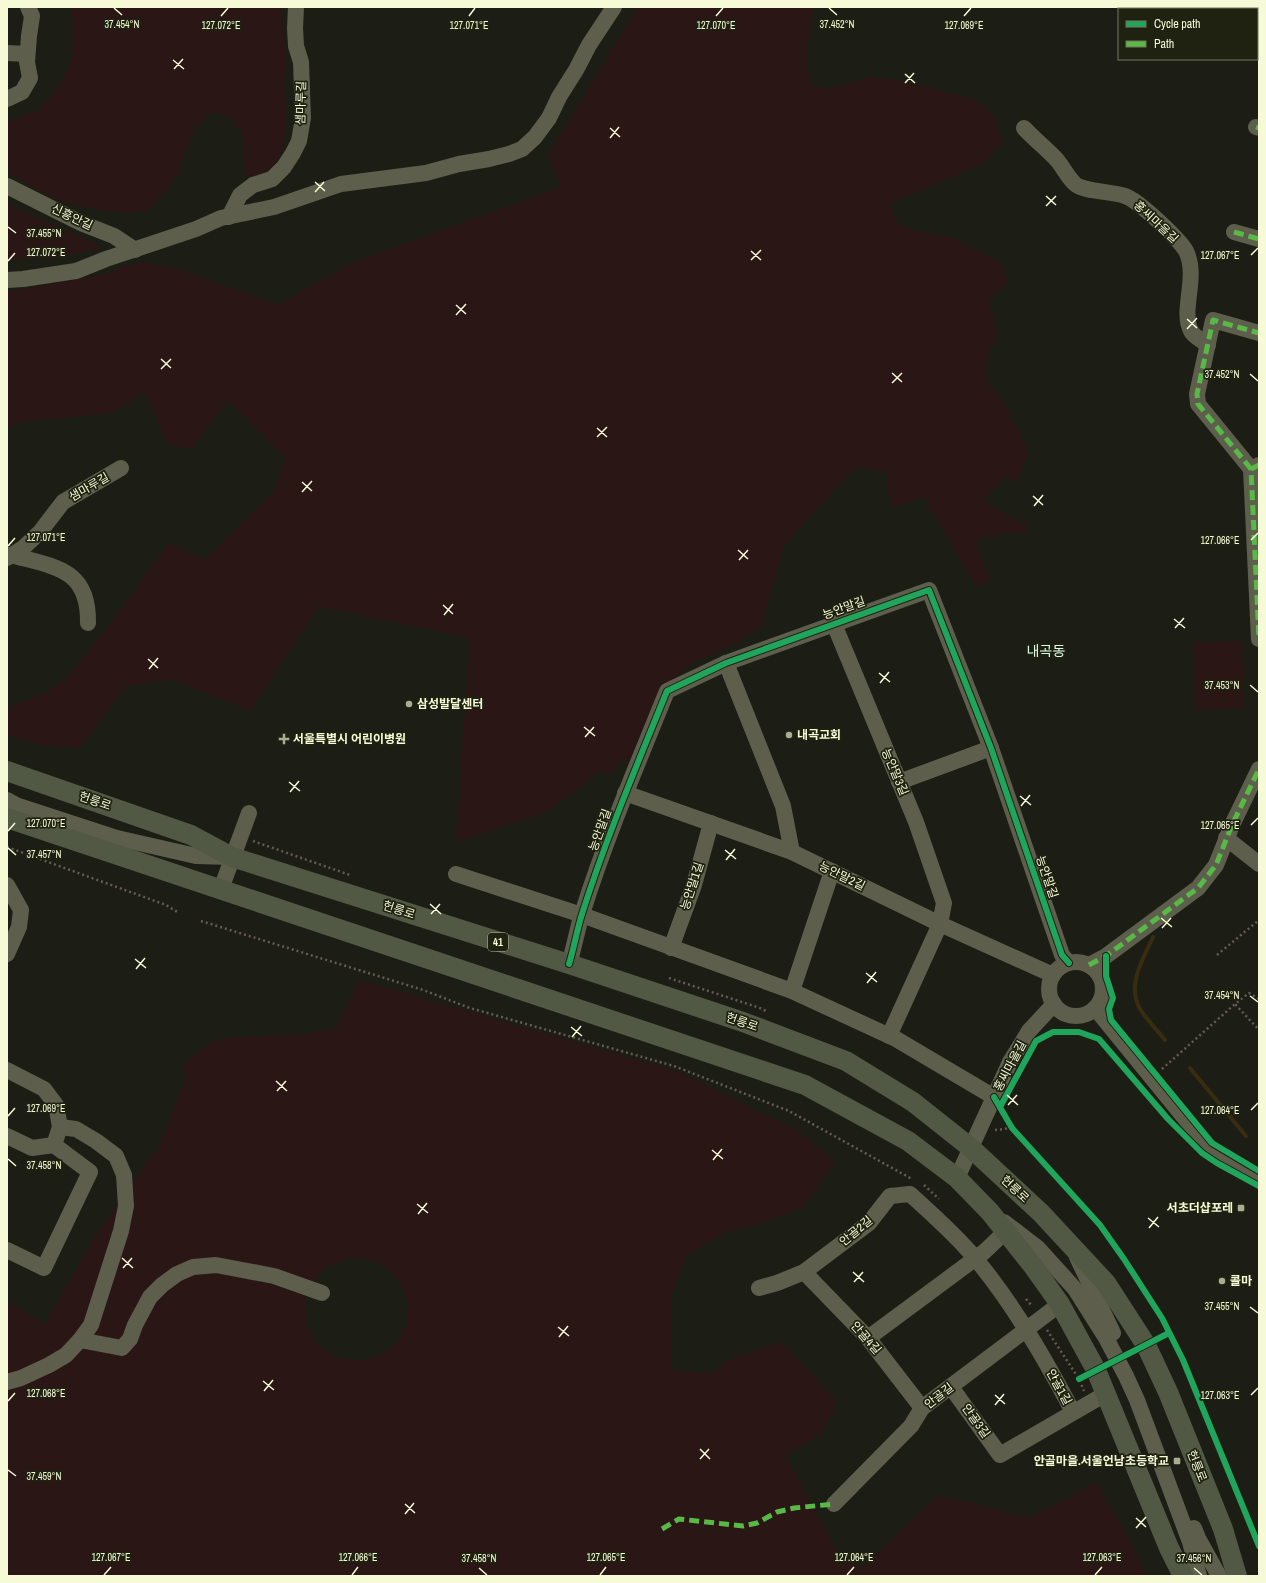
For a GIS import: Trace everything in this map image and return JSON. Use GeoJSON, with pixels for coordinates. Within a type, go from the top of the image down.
{"type":"FeatureCollection","features":[{"type":"Feature","properties":{"kind":"main road","name":"헌릉로"},"geometry":{"type":"LineString","coordinates":[[7,771],[191,835],[232,858],[569,964],[743,1022],[846,1061],[913,1102],[971,1148],[1042,1213],[1106,1284],[1146,1345],[1168,1392],[1223,1529],[1238,1576]]}},
{"type":"Feature","properties":{"kind":"main road"},"geometry":{"type":"LineString","coordinates":[[7,818],[805,1085],[908,1141],[957,1178],[990,1212],[1033,1266],[1060,1304],[1088,1374],[1107,1393],[1169,1548],[1183,1576]]}},
{"type":"Feature","properties":{"kind":"street"},"geometry":{"type":"LineString","coordinates":[[7,99],[22,92],[30,78],[27,62],[32,16],[28,7]]}},
{"type":"Feature","properties":{"kind":"street","name":"샘마루길"},"geometry":{"type":"LineString","coordinates":[[229,217],[240,195],[253,186],[272,179],[284,167],[299,141],[302,118],[301,62],[296,46],[294,28],[296,7]]}},
{"type":"Feature","properties":{"kind":"street"},"geometry":{"type":"LineString","coordinates":[[7,280],[76,271],[106,259],[196,229],[221,218],[274,207],[341,184],[426,173],[459,164],[496,158],[522,148],[535,137],[549,118],[559,97],[576,70],[589,45],[614,7]]}},
{"type":"Feature","properties":{"kind":"street"},"geometry":{"type":"LineString","coordinates":[[7,53],[28,54]]}},
{"type":"Feature","properties":{"kind":"street","name":"홍씨마을길"},"geometry":{"type":"LineString","coordinates":[[1024,128],[1056,159],[1076,185],[1093,190],[1126,196],[1142,207],[1161,224],[1186,250],[1190,267],[1191,283],[1187,318],[1192,332],[1208,345]]}},
{"type":"Feature","properties":{"kind":"street","name":"신흥안길"},"geometry":{"type":"LineString","coordinates":[[7,186],[81,223],[114,236],[135,250]]}},
{"type":"Feature","properties":{"kind":"street"},"geometry":{"type":"LineString","coordinates":[[1234,232],[1259,239]]}},
{"type":"Feature","properties":{"kind":"street"},"geometry":{"type":"LineString","coordinates":[[1259,332],[1213,320],[1196,394],[1198,404],[1255,467],[1259,639]]}},
{"type":"Feature","properties":{"kind":"street","name":"샘마루길"},"geometry":{"type":"LineString","coordinates":[[9,557],[23,548],[40,532],[64,502],[121,468]]}},
{"type":"Feature","properties":{"kind":"street"},"geometry":{"type":"LineString","coordinates":[[9,557],[57,567],[73,576],[84,594],[88,609],[88,623]]}},
{"type":"Feature","properties":{"kind":"street","name":"능안말길"},"geometry":{"type":"LineString","coordinates":[[569,964],[582,915],[602,855],[625,793],[667,691],[726,663],[929,590],[991,748],[1062,955],[1069,963]]}},
{"type":"Feature","properties":{"kind":"street","name":"능안말3길"},"geometry":{"type":"LineString","coordinates":[[834,624],[916,822],[944,903],[940,924]]}},
{"type":"Feature","properties":{"kind":"street"},"geometry":{"type":"LineString","coordinates":[[726,663],[783,806],[792,852]]}},
{"type":"Feature","properties":{"kind":"street"},"geometry":{"type":"LineString","coordinates":[[899,782],[991,748]]}},
{"type":"Feature","properties":{"kind":"street"},"geometry":{"type":"LineString","coordinates":[[1089,965],[1106,956],[1198,888],[1216,864],[1232,824],[1259,769]]}},
{"type":"Feature","properties":{"kind":"street","name":"능안말2길"},"geometry":{"type":"LineString","coordinates":[[625,793],[792,852],[940,924],[1053,974]]}},
{"type":"Feature","properties":{"kind":"street"},"geometry":{"type":"LineString","coordinates":[[7,800],[16,805],[117,838],[196,856],[232,858]]}},
{"type":"Feature","properties":{"kind":"street"},"geometry":{"type":"LineString","coordinates":[[221,889],[249,813]]}},
{"type":"Feature","properties":{"kind":"street","name":"능안말1길"},"geometry":{"type":"LineString","coordinates":[[671,948],[694,885],[711,823]]}},
{"type":"Feature","properties":{"kind":"street"},"geometry":{"type":"LineString","coordinates":[[1226,838],[1259,864]]}},
{"type":"Feature","properties":{"kind":"street"},"geometry":{"type":"LineString","coordinates":[[792,991],[832,871]]}},
{"type":"Feature","properties":{"kind":"street"},"geometry":{"type":"LineString","coordinates":[[456,874],[582,915],[792,991],[889,1036],[994,1096]]}},
{"type":"Feature","properties":{"kind":"street"},"geometry":{"type":"LineString","coordinates":[[7,885],[21,910],[19,926],[7,954]]}},
{"type":"Feature","properties":{"kind":"street"},"geometry":{"type":"LineString","coordinates":[[889,1036],[940,924]]}},
{"type":"Feature","properties":{"kind":"street"},"geometry":{"type":"LineString","coordinates":[[1083,962],[1089,965],[1096,970],[1101,977],[1103,985],[1102,997],[1095,1008],[1082,1015],[1073,1016],[1059,1010],[1050,996],[1049,987],[1053,974],[1058,969],[1069,963],[1083,962]]}},
{"type":"Feature","properties":{"kind":"street","name":"홍씨마을길"},"geometry":{"type":"LineString","coordinates":[[957,1178],[1010,1062],[1026,1037],[1054,1004]]}},
{"type":"Feature","properties":{"kind":"street"},"geometry":{"type":"LineString","coordinates":[[1095,1008],[1209,1148],[1259,1178]]}},
{"type":"Feature","properties":{"kind":"street"},"geometry":{"type":"LineString","coordinates":[[7,1070],[44,1089],[56,1105],[60,1127],[54,1144]]}},
{"type":"Feature","properties":{"kind":"street"},"geometry":{"type":"LineString","coordinates":[[7,1382],[21,1378],[49,1365],[66,1355],[80,1340],[91,1325],[121,1231],[126,1206],[124,1175],[116,1156],[96,1141],[76,1129],[60,1127]]}},
{"type":"Feature","properties":{"kind":"street"},"geometry":{"type":"LineString","coordinates":[[7,1136],[32,1148],[54,1144],[90,1172],[44,1268],[7,1250]]}},
{"type":"Feature","properties":{"kind":"street","name":"안골2길"},"geometry":{"type":"LineString","coordinates":[[759,1288],[776,1284],[804,1272],[869,1223],[890,1196],[910,1194],[950,1230],[976,1258],[1026,1331]]}},
{"type":"Feature","properties":{"kind":"street"},"geometry":{"type":"LineString","coordinates":[[990,1212],[1038,1248],[1074,1289],[1106,1338],[1126,1376],[1139,1408],[1190,1542],[1199,1576]]}},
{"type":"Feature","properties":{"kind":"street"},"geometry":{"type":"LineString","coordinates":[[868,1338],[976,1258],[1005,1232]]}},
{"type":"Feature","properties":{"kind":"street"},"geometry":{"type":"LineString","coordinates":[[1072,1246],[1133,1373],[1149,1410],[1198,1538],[1220,1576]]}},
{"type":"Feature","properties":{"kind":"street"},"geometry":{"type":"LineString","coordinates":[[80,1340],[122,1348],[130,1339],[134,1325],[150,1297],[162,1285],[177,1274],[193,1267],[216,1265],[274,1276],[322,1293]]}},
{"type":"Feature","properties":{"kind":"street","name":"안골4길"},"geometry":{"type":"LineString","coordinates":[[804,1272],[868,1338],[922,1408]]}},
{"type":"Feature","properties":{"kind":"street","name":"안골길"},"geometry":{"type":"LineString","coordinates":[[834,1504],[911,1426],[922,1408],[1060,1304]]}},
{"type":"Feature","properties":{"kind":"street","name":"안골1길"},"geometry":{"type":"LineString","coordinates":[[1000,1455],[1073,1412],[1053,1374],[1026,1331]]}},
{"type":"Feature","properties":{"kind":"street","name":"안골3길"},"geometry":{"type":"LineString","coordinates":[[951,1386],[1000,1455]]}},
{"type":"Feature","properties":{"kind":"street"},"geometry":{"type":"LineString","coordinates":[[1073,1412],[1107,1393]]}},
{"type":"Feature","properties":{"kind":"path"},"geometry":{"type":"LineString","coordinates":[[7,848],[166,905],[178,913]]}},
{"type":"Feature","properties":{"kind":"path"},"geometry":{"type":"LineString","coordinates":[[201,920],[423,990],[470,1008],[674,1066],[789,1111],[914,1179]]}},
{"type":"Feature","properties":{"kind":"path"},"geometry":{"type":"LineString","coordinates":[[1217,955],[1259,920]]}},
{"type":"Feature","properties":{"kind":"path"},"geometry":{"type":"LineString","coordinates":[[1170,1062],[1249,993],[1259,999]]}},
{"type":"Feature","properties":{"kind":"path"},"geometry":{"type":"LineString","coordinates":[[1235,1004],[1259,1030]]}},
{"type":"Feature","properties":{"kind":"path"},"geometry":{"type":"LineString","coordinates":[[992,1131],[1011,1126],[1017,1133]]}},
{"type":"Feature","properties":{"kind":"path"},"geometry":{"type":"LineString","coordinates":[[920,1183],[927,1187],[944,1203]]}},
{"type":"Feature","properties":{"kind":"path"},"geometry":{"type":"LineString","coordinates":[[1046,1330],[1088,1374],[1085,1393]]}},
{"type":"Feature","properties":{"kind":"shaded area"},"geometry":{"type":"Polygon","coordinates":[[[72,7],[281,7],[286,60],[284,86],[287,108],[283,147],[274,166],[256,178],[245,173],[242,134],[230,117],[211,112],[197,126],[186,148],[178,176],[148,210],[124,213],[73,205],[34,188],[7,172],[7,120],[23,116],[39,109],[53,94],[61,81],[70,63],[72,42],[72,7]]]}},
{"type":"Feature","properties":{"kind":"shaded area"},"geometry":{"type":"Polygon","coordinates":[[[638,7],[813,7],[806,58],[811,86],[831,88],[870,77],[899,80],[974,99],[993,114],[1002,144],[982,164],[889,204],[898,225],[917,231],[950,237],[1000,262],[1008,283],[989,300],[997,337],[987,352],[985,379],[999,397],[1010,415],[1028,454],[1016,482],[1004,477],[983,501],[1028,527],[1026,533],[1008,533],[978,539],[977,549],[990,579],[977,587],[924,497],[891,508],[886,471],[855,467],[784,545],[761,627],[728,647],[688,665],[660,692],[628,762],[620,759],[613,772],[596,772],[580,788],[544,813],[456,842],[470,638],[318,606],[250,710],[172,680],[126,686],[79,748],[38,745],[7,735],[7,708],[45,693],[67,678],[105,631],[169,543],[205,560],[275,491],[285,458],[227,400],[191,449],[168,445],[144,392],[112,413],[14,423],[7,431],[7,292],[104,274],[139,262],[176,268],[278,305],[354,262],[561,187],[548,155],[638,7]]]}},
{"type":"Feature","properties":{"kind":"shaded area"},"geometry":{"type":"Polygon","coordinates":[[[7,202],[23,212],[104,247],[52,259],[7,259],[7,202]]]}},
{"type":"Feature","properties":{"kind":"shaded area"},"geometry":{"type":"Polygon","coordinates":[[[1242,641],[1244,708],[1195,710],[1193,642],[1242,641]]]}},
{"type":"Feature","properties":{"kind":"shaded area"},"geometry":{"type":"Polygon","coordinates":[[[360,980],[679,1072],[799,1131],[835,1162],[802,1208],[762,1223],[725,1232],[686,1256],[672,1292],[671,1370],[713,1373],[730,1359],[782,1342],[837,1402],[821,1434],[785,1455],[836,1550],[862,1568],[936,1497],[962,1500],[1029,1518],[1096,1482],[1136,1552],[1146,1576],[7,1576],[7,1301],[45,1324],[95,1236],[159,1146],[185,1081],[183,1064],[216,1039],[310,1034],[336,1027],[360,980]],[[363,1258],[347,1259],[325,1268],[313,1282],[306,1298],[305,1311],[308,1328],[317,1344],[338,1358],[365,1361],[389,1350],[400,1337],[406,1325],[407,1301],[401,1284],[389,1270],[380,1264],[363,1258]]]}},
{"type":"Feature","properties":{"kind":"waterway"},"geometry":{"type":"LineString","coordinates":[[1153,937],[1138,970],[1135,996],[1143,1013],[1165,1040]]}},
{"type":"Feature","properties":{"kind":"waterway"},"geometry":{"type":"LineString","coordinates":[[1190,1068],[1246,1136]]}},
{"type":"Feature","properties":{"kind":"marked path"},"geometry":{"type":"LineString","coordinates":[[1234,232],[1259,239]]}},
{"type":"Feature","properties":{"kind":"marked path"},"geometry":{"type":"LineString","coordinates":[[1251,469],[1198,404],[1197,394],[1213,320],[1259,333]]}},
{"type":"Feature","properties":{"kind":"marked path"},"geometry":{"type":"LineString","coordinates":[[1259,465],[1251,469],[1259,639]]}},
{"type":"Feature","properties":{"kind":"marked path"},"geometry":{"type":"LineString","coordinates":[[1089,965],[1106,956],[1198,888],[1216,865],[1232,825],[1259,769]]}},
{"type":"Feature","properties":{"kind":"marked path"},"geometry":{"type":"LineString","coordinates":[[662,1529],[679,1519],[743,1526],[757,1523],[777,1512],[794,1508],[834,1504]]}},
{"type":"Feature","properties":{"kind":"cycle path"},"geometry":{"type":"LineString","coordinates":[[569,964],[582,914],[601,858],[667,691],[726,663],[929,590],[991,748],[1062,955],[1069,963]]}},
{"type":"Feature","properties":{"kind":"cycle path"},"geometry":{"type":"LineString","coordinates":[[1106,956],[1106,976],[1113,998],[1109,1009],[1111,1020],[1212,1143],[1259,1171]]}},
{"type":"Feature","properties":{"kind":"cycle path"},"geometry":{"type":"LineString","coordinates":[[1000,1107],[1036,1041],[1053,1032],[1079,1032],[1099,1039],[1168,1119],[1202,1153],[1259,1186]]}},
{"type":"Feature","properties":{"kind":"cycle path"},"geometry":{"type":"LineString","coordinates":[[994,1097],[1012,1128],[1100,1225],[1162,1318],[1183,1360],[1259,1546]]}},
{"type":"Feature","properties":{"kind":"cycle path"},"geometry":{"type":"LineString","coordinates":[[1079,1379],[1169,1333]]}},
{"type":"Feature","properties":{"kind":"place","name":"삼성발달센터"},"geometry":{"type":"Point","coordinates":[409,704]}},
{"type":"Feature","properties":{"kind":"place","name":"내곡교회"},"geometry":{"type":"Point","coordinates":[789,735]}},
{"type":"Feature","properties":{"kind":"place","name":"서울특별시 어린이병원"},"geometry":{"type":"Point","coordinates":[284,739]}},
{"type":"Feature","properties":{"kind":"place","name":"서초더샵포레"},"geometry":{"type":"Point","coordinates":[1241,1208]}},
{"type":"Feature","properties":{"kind":"place","name":"콜마"},"geometry":{"type":"Point","coordinates":[1222,1281]}},
{"type":"Feature","properties":{"kind":"place","name":"안골마을.서울언남초등학교"},"geometry":{"type":"Point","coordinates":[1177,1461]}},
{"type":"Feature","properties":{"kind":"district","name":"내곡동"},"geometry":{"type":"Point","coordinates":[1046,651]}}]}
